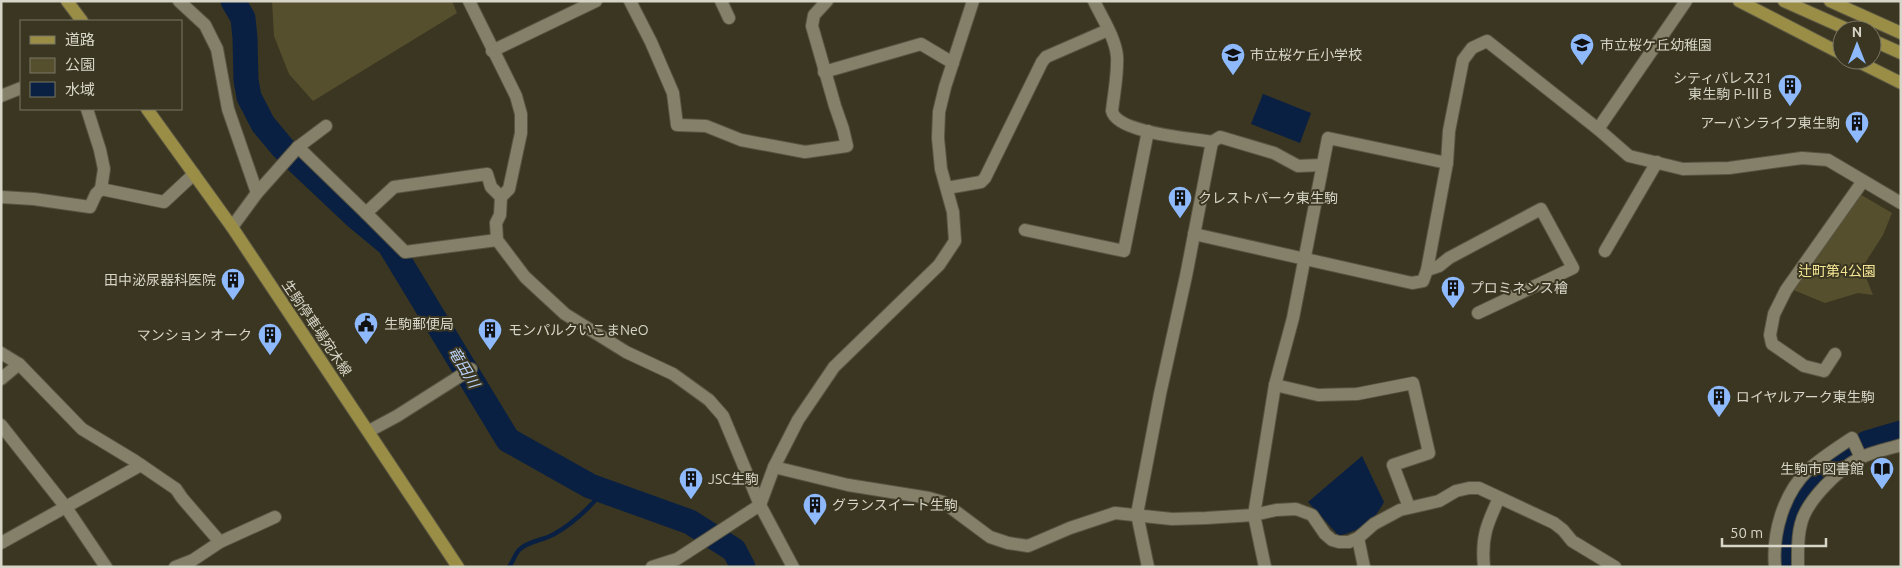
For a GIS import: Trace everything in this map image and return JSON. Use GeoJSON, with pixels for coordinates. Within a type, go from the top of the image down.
{"type":"FeatureCollection","features":[{"type":"Feature","properties":{"kind":"main road"},"geometry":{"type":"LineString","coordinates":[[67,1],[81,20]]}},
{"type":"Feature","properties":{"kind":"main road"},"geometry":{"type":"LineString","coordinates":[[1738,1],[1832,49]]}},
{"type":"Feature","properties":{"kind":"main road"},"geometry":{"type":"LineString","coordinates":[[1784,1],[1832,22]]}},
{"type":"Feature","properties":{"kind":"main road"},"geometry":{"type":"LineString","coordinates":[[1830,1],[1901,32]]}},
{"type":"Feature","properties":{"kind":"main road"},"geometry":{"type":"LineString","coordinates":[[1882,44],[1901,53]]}},
{"type":"Feature","properties":{"kind":"main road"},"geometry":{"type":"LineString","coordinates":[[1875,70],[1901,83]]}},
{"type":"Feature","properties":{"kind":"main road","name":"生駒停車場宛木線"},"geometry":{"type":"LineString","coordinates":[[148,110],[232,228],[458,567]]}},
{"type":"Feature","properties":{"kind":"street"},"geometry":{"type":"LineString","coordinates":[[179,1],[205,25],[217,49],[228,109],[256,193]]}},
{"type":"Feature","properties":{"kind":"street"},"geometry":{"type":"LineString","coordinates":[[468,1],[516,96],[521,114],[521,133],[509,189],[502,198],[500,215],[496,223],[497,240],[525,277],[565,314],[626,352],[673,374],[709,400],[723,416],[760,505],[794,567]]}},
{"type":"Feature","properties":{"kind":"street"},"geometry":{"type":"LineString","coordinates":[[492,51],[596,1]]}},
{"type":"Feature","properties":{"kind":"street"},"geometry":{"type":"LineString","coordinates":[[630,1],[651,42],[673,93],[677,125],[706,126],[741,140],[805,152],[847,146],[844,129],[824,72],[812,26],[814,16],[827,1]]}},
{"type":"Feature","properties":{"kind":"street"},"geometry":{"type":"LineString","coordinates":[[720,1],[729,18]]}},
{"type":"Feature","properties":{"kind":"street"},"geometry":{"type":"LineString","coordinates":[[652,567],[677,559],[760,505],[774,467],[798,420],[834,366],[939,265],[955,241],[953,212],[941,169],[938,138],[939,112],[945,87],[973,1]]}},
{"type":"Feature","properties":{"kind":"street"},"geometry":{"type":"LineString","coordinates":[[1094,1],[1108,30],[1117,55],[1113,116],[1125,125],[1212,142],[1220,137],[1274,153],[1298,166],[1322,165]]}},
{"type":"Feature","properties":{"kind":"street"},"geometry":{"type":"LineString","coordinates":[[1598,129],[1686,1]]}},
{"type":"Feature","properties":{"kind":"street"},"geometry":{"type":"LineString","coordinates":[[947,188],[981,182],[985,178],[1046,57],[1108,30]]}},
{"type":"Feature","properties":{"kind":"street"},"geometry":{"type":"LineString","coordinates":[[1194,234],[1412,283],[1423,281],[1427,270],[1447,163],[1449,131],[1463,60],[1472,48],[1487,41],[1629,156],[1683,169],[1729,168],[1802,158],[1828,160],[1901,203]]}},
{"type":"Feature","properties":{"kind":"street"},"geometry":{"type":"LineString","coordinates":[[824,72],[920,44],[953,63]]}},
{"type":"Feature","properties":{"kind":"street"},"geometry":{"type":"LineString","coordinates":[[1,96],[20,88]]}},
{"type":"Feature","properties":{"kind":"street"},"geometry":{"type":"LineString","coordinates":[[1,197],[34,199],[90,207],[96,194],[101,189],[104,169],[87,110]]}},
{"type":"Feature","properties":{"kind":"street"},"geometry":{"type":"LineString","coordinates":[[232,228],[256,193],[296,148],[326,126]]}},
{"type":"Feature","properties":{"kind":"street"},"geometry":{"type":"LineString","coordinates":[[1026,230],[1124,250],[1148,131]]}},
{"type":"Feature","properties":{"kind":"street"},"geometry":{"type":"LineString","coordinates":[[1265,567],[1254,514],[1275,385],[1293,318],[1303,258],[1328,138],[1447,163]]}},
{"type":"Feature","properties":{"kind":"street"},"geometry":{"type":"LineString","coordinates":[[1148,567],[1137,514],[1212,142]]}},
{"type":"Feature","properties":{"kind":"street"},"geometry":{"type":"LineString","coordinates":[[296,148],[405,252],[497,240]]}},
{"type":"Feature","properties":{"kind":"street"},"geometry":{"type":"LineString","coordinates":[[1605,251],[1657,162]]}},
{"type":"Feature","properties":{"kind":"street"},"geometry":{"type":"LineString","coordinates":[[101,189],[164,202],[194,174]]}},
{"type":"Feature","properties":{"kind":"street"},"geometry":{"type":"LineString","coordinates":[[366,213],[394,187],[487,174],[491,187],[502,198]]}},
{"type":"Feature","properties":{"kind":"street"},"geometry":{"type":"LineString","coordinates":[[1835,354],[1824,371],[1804,366],[1772,344],[1770,335],[1774,314],[1786,290],[1863,181]]}},
{"type":"Feature","properties":{"kind":"street"},"geometry":{"type":"LineString","coordinates":[[1427,270],[1439,266],[1449,258],[1541,209],[1573,268],[1478,313]]}},
{"type":"Feature","properties":{"kind":"street"},"geometry":{"type":"LineString","coordinates":[[1,353],[19,364],[82,429],[176,489],[220,542]]}},
{"type":"Feature","properties":{"kind":"street"},"geometry":{"type":"LineString","coordinates":[[1,378],[19,364]]}},
{"type":"Feature","properties":{"kind":"street"},"geometry":{"type":"LineString","coordinates":[[369,431],[397,416],[471,369]]}},
{"type":"Feature","properties":{"kind":"street"},"geometry":{"type":"LineString","coordinates":[[1275,385],[1318,395],[1357,394],[1413,383],[1428,453],[1393,465],[1409,507]]}},
{"type":"Feature","properties":{"kind":"street"},"geometry":{"type":"LineString","coordinates":[[1,425],[65,506],[106,567]]}},
{"type":"Feature","properties":{"kind":"street"},"geometry":{"type":"LineString","coordinates":[[1775,567],[1775,537],[1785,504],[1799,480],[1814,466],[1852,438],[1861,458]]}},
{"type":"Feature","properties":{"kind":"street"},"geometry":{"type":"LineString","coordinates":[[1798,567],[1798,543],[1801,522],[1815,498],[1830,481],[1861,458],[1901,445]]}},
{"type":"Feature","properties":{"kind":"street"},"geometry":{"type":"LineString","coordinates":[[1,543],[140,465]]}},
{"type":"Feature","properties":{"kind":"street"},"geometry":{"type":"LineString","coordinates":[[774,467],[848,485],[943,502],[990,537],[1008,543],[1028,546],[1070,528],[1115,513],[1172,519],[1254,514],[1276,510],[1296,510],[1312,515],[1325,534],[1332,540],[1349,542],[1358,538],[1374,524],[1409,507],[1439,501],[1456,491],[1479,488],[1554,523],[1572,541],[1615,567]]}},
{"type":"Feature","properties":{"kind":"street"},"geometry":{"type":"LineString","coordinates":[[1484,567],[1483,538],[1485,528],[1499,498]]}},
{"type":"Feature","properties":{"kind":"street"},"geometry":{"type":"LineString","coordinates":[[175,567],[193,560],[220,542],[275,517]]}},
{"type":"Feature","properties":{"kind":"street"},"geometry":{"type":"LineString","coordinates":[[1358,538],[1364,567]]}},
{"type":"Feature","properties":{"kind":"green space"},"geometry":{"type":"Polygon","coordinates":[[[272,1],[452,1],[457,13],[313,101],[289,74],[274,36],[272,1]]]}},
{"type":"Feature","properties":{"kind":"green space","name":"辻町第4公園"},"geometry":{"type":"Polygon","coordinates":[[[1858,193],[1892,213],[1883,235],[1865,263],[1865,275],[1873,295],[1858,293],[1825,303],[1791,289],[1858,193]]]}},
{"type":"Feature","properties":{"kind":"water"},"geometry":{"type":"Polygon","coordinates":[[[1263,94],[1311,113],[1300,143],[1251,124],[1263,94]]]}},
{"type":"Feature","properties":{"kind":"water"},"geometry":{"type":"Polygon","coordinates":[[[1362,456],[1384,502],[1375,516],[1366,525],[1339,536],[1308,502],[1362,456]]]}},
{"type":"Feature","properties":{"kind":"waterway","name":"竜田川"},"geometry":{"type":"LineString","coordinates":[[233,1],[243,18],[246,80],[249,97],[263,124],[283,148],[354,215],[389,244],[508,440],[590,486],[690,522],[734,550],[743,567]]}},
{"type":"Feature","properties":{"kind":"waterway"},"geometry":{"type":"LineString","coordinates":[[1785,567],[1782,556],[1794,506],[1803,491],[1816,476],[1867,443],[1901,433]]}},
{"type":"Feature","properties":{"kind":"waterway"},"geometry":{"type":"LineString","coordinates":[[509,567],[522,547],[563,529],[592,504],[603,491]]}},
{"type":"Feature","properties":{"kind":"place","name":"市立桜ケ丘幼稚園"},"geometry":{"type":"Point","coordinates":[1582,66]}},
{"type":"Feature","properties":{"kind":"place","name":"市立桜ケ丘小学校"},"geometry":{"type":"Point","coordinates":[1233,76]}},
{"type":"Feature","properties":{"kind":"place","name":"シティパレス21 東生駒 P-Ⅲ B"},"geometry":{"type":"Point","coordinates":[1790,107]}},
{"type":"Feature","properties":{"kind":"place","name":"アーバンライフ東生駒"},"geometry":{"type":"Point","coordinates":[1857,144]}},
{"type":"Feature","properties":{"kind":"place","name":"クレストパーク東生駒"},"geometry":{"type":"Point","coordinates":[1180,219]}},
{"type":"Feature","properties":{"kind":"place","name":"田中泌尿器科医院"},"geometry":{"type":"Point","coordinates":[233,301]}},
{"type":"Feature","properties":{"kind":"place","name":"プロミネンス檜"},"geometry":{"type":"Point","coordinates":[1453,309]}},
{"type":"Feature","properties":{"kind":"place","name":"生駒郵便局"},"geometry":{"type":"Point","coordinates":[366,345]}},
{"type":"Feature","properties":{"kind":"place","name":"モンパルクいこまNeO"},"geometry":{"type":"Point","coordinates":[490,351]}},
{"type":"Feature","properties":{"kind":"place","name":"マンション オーク"},"geometry":{"type":"Point","coordinates":[270,356]}},
{"type":"Feature","properties":{"kind":"place","name":"ロイヤルアーク東生駒"},"geometry":{"type":"Point","coordinates":[1719,418]}},
{"type":"Feature","properties":{"kind":"place","name":"生駒市図書館"},"geometry":{"type":"Point","coordinates":[1882,490]}},
{"type":"Feature","properties":{"kind":"place","name":"JSC生駒"},"geometry":{"type":"Point","coordinates":[691,500]}},
{"type":"Feature","properties":{"kind":"place","name":"グランスイート生駒"},"geometry":{"type":"Point","coordinates":[815,526]}}]}
